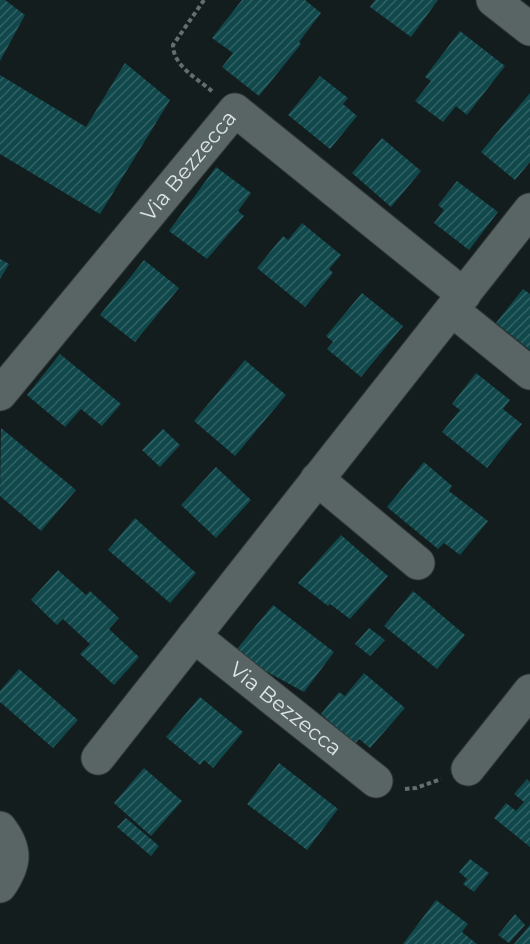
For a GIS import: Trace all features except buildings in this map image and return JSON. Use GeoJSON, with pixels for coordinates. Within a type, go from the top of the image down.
{"type":"FeatureCollection","features":[{"type":"Feature","properties":{"kind":"street"},"geometry":{"type":"LineString","coordinates":[[493,0],[530,29]]}},
{"type":"Feature","properties":{"kind":"street","name":"Via Bezzecca"},"geometry":{"type":"LineString","coordinates":[[0,394],[235,110],[458,303],[530,373]]}},
{"type":"Feature","properties":{"kind":"street"},"geometry":{"type":"LineString","coordinates":[[98,758],[530,210]]}},
{"type":"Feature","properties":{"kind":"street"},"geometry":{"type":"LineString","coordinates":[[317,479],[418,563]]}},
{"type":"Feature","properties":{"kind":"street","name":"Via Bezzecca"},"geometry":{"type":"LineString","coordinates":[[194,636],[376,781]]}},
{"type":"Feature","properties":{"kind":"street"},"geometry":{"type":"LineString","coordinates":[[468,769],[530,691]]}},
{"type":"Feature","properties":{"kind":"street"},"geometry":{"type":"LineString","coordinates":[[0,828],[9,840],[13,853],[10,871],[0,886]]}},
{"type":"Feature","properties":{"kind":"path"},"geometry":{"type":"LineString","coordinates":[[204,0],[173,45],[173,53],[177,62],[235,110]]}},
{"type":"Feature","properties":{"kind":"path"},"geometry":{"type":"LineString","coordinates":[[376,781],[390,788],[416,788],[468,769]]}}]}
